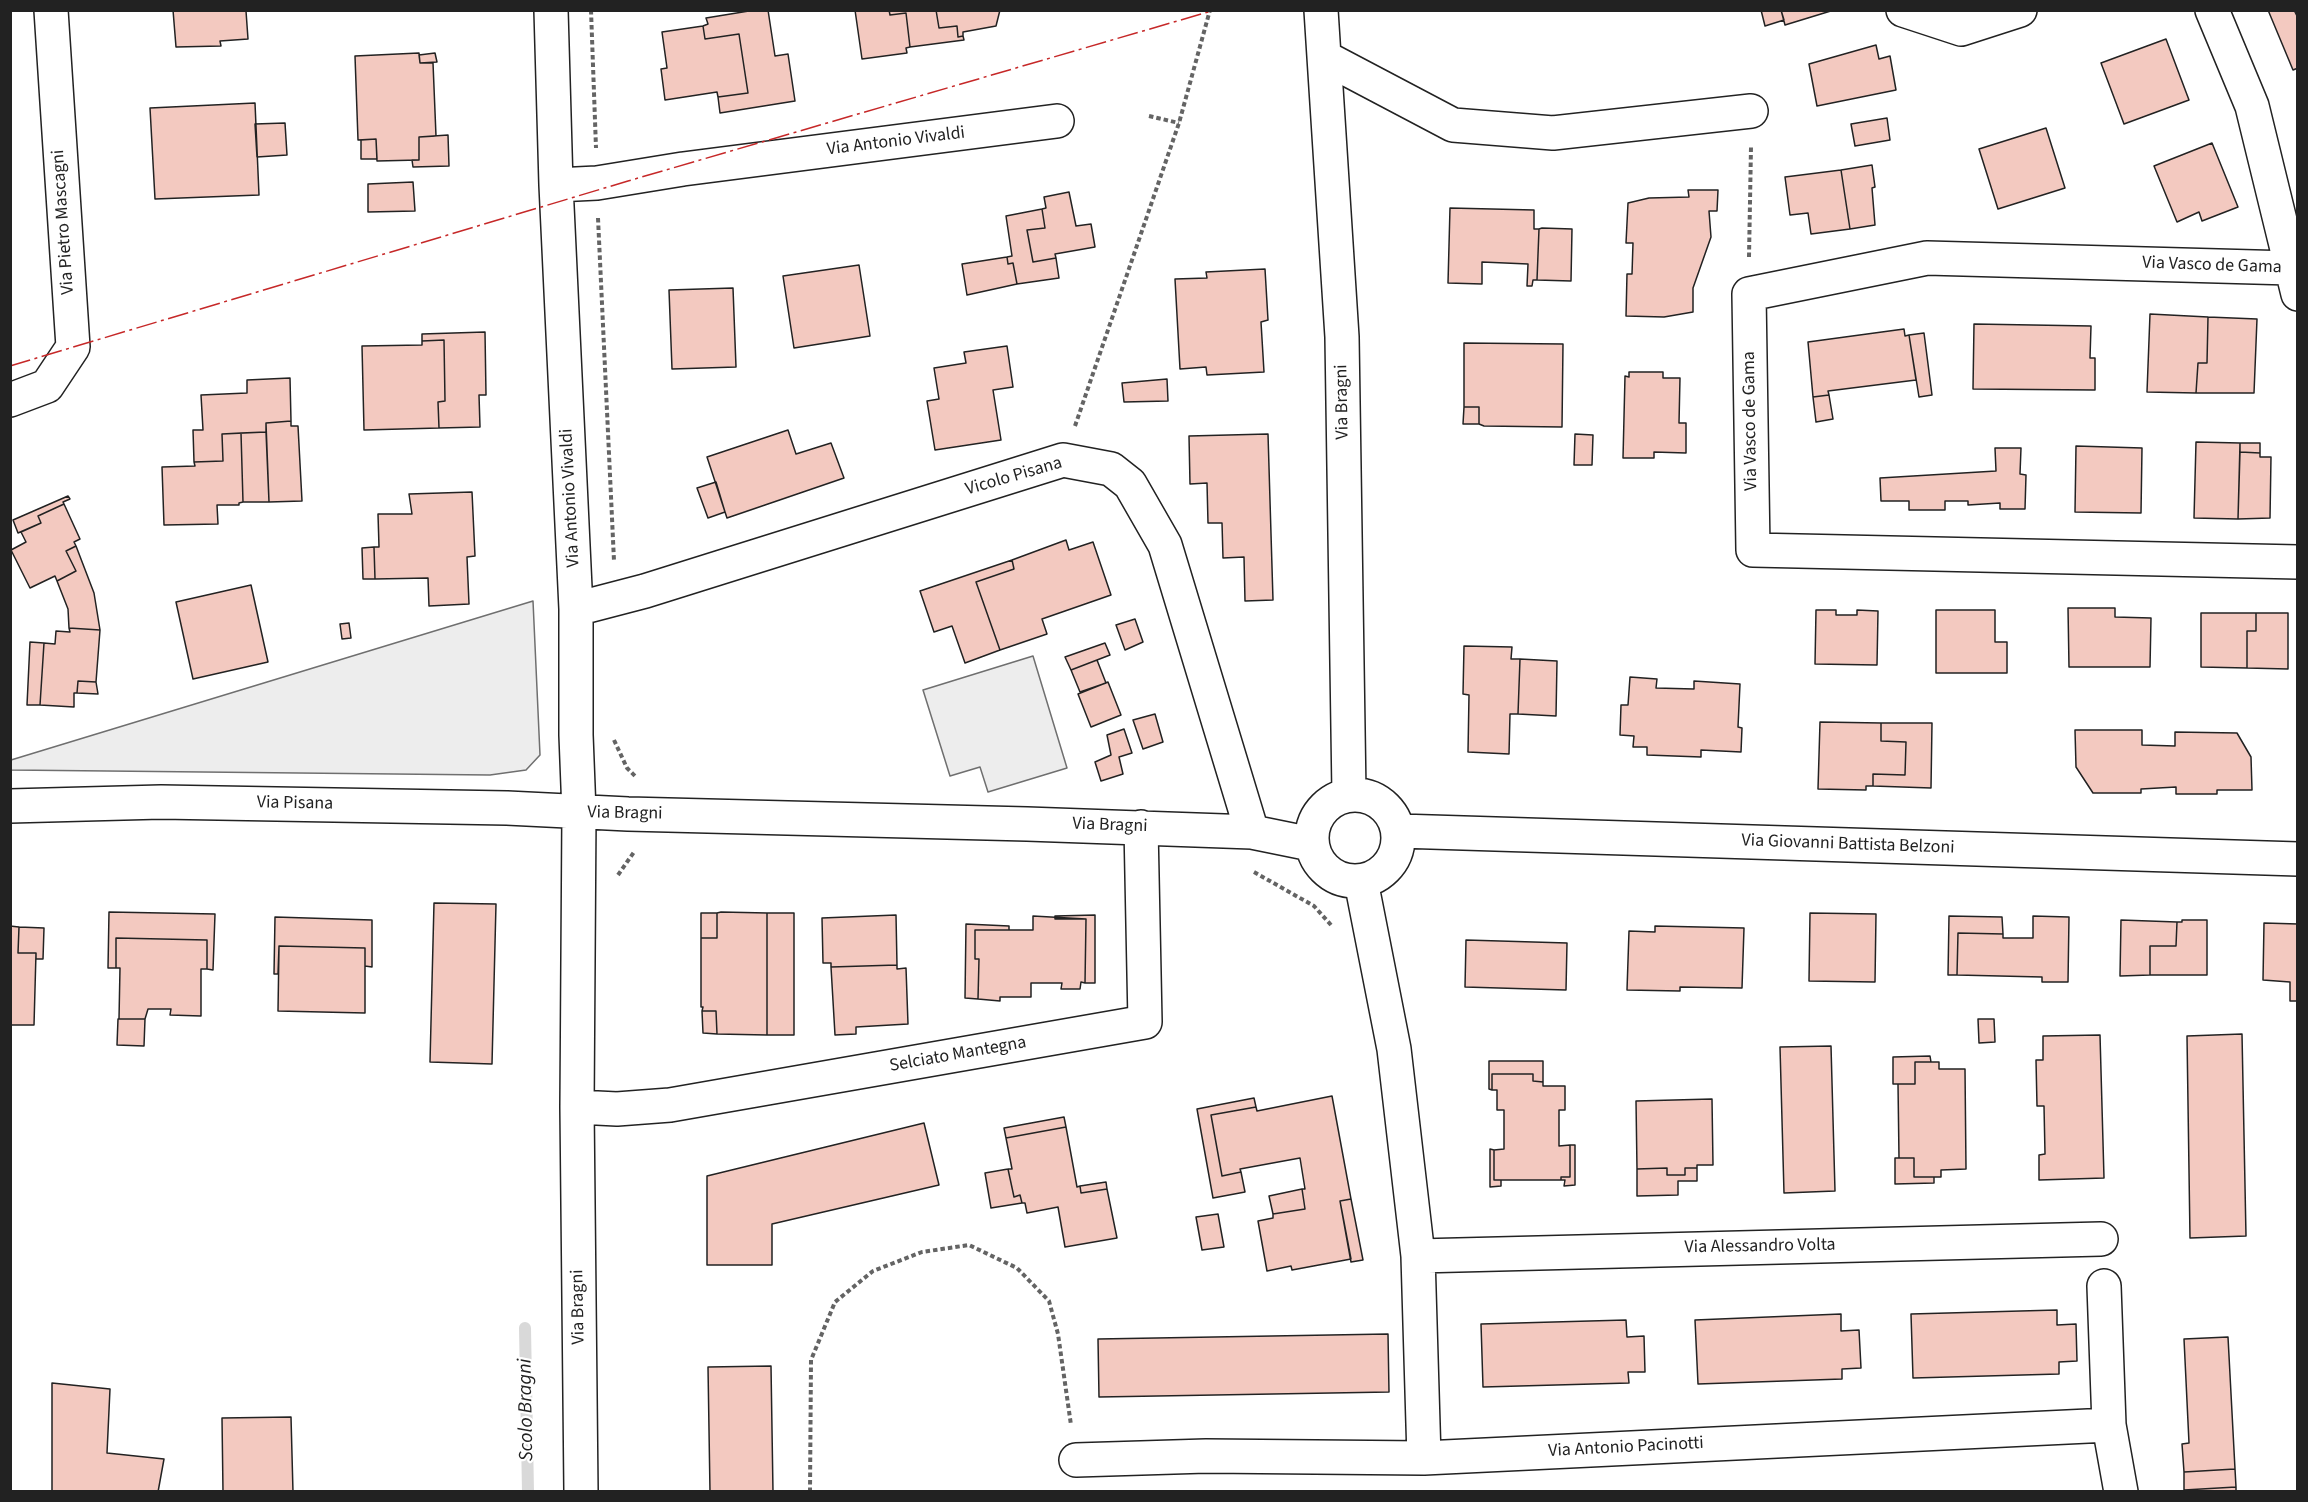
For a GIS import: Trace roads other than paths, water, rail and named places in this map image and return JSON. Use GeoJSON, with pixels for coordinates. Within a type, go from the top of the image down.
{"type":"FeatureCollection","features":[{"type":"Feature","properties":{"kind":"street","name":"Via Pietro Mascagni"},"geometry":{"type":"LineString","coordinates":[[10,400],[47,386],[73,347],[51,10]]}},
{"type":"Feature","properties":{"kind":"street","name":"Via Antonio Vivaldi"},"geometry":{"type":"LineString","coordinates":[[551,10],[556,185],[576,609],[576,735],[579,812]]}},
{"type":"Feature","properties":{"kind":"street","name":"Via Bragni"},"geometry":{"type":"LineString","coordinates":[[1321,10],[1342,337],[1349,794]]}},
{"type":"Feature","properties":{"kind":"street"},"geometry":{"type":"LineString","coordinates":[[1903,10],[1961,29],[2020,10]]}},
{"type":"Feature","properties":{"kind":"street"},"geometry":{"type":"LineString","coordinates":[[2212,10],[2252,106],[2295,281]]}},
{"type":"Feature","properties":{"kind":"street"},"geometry":{"type":"LineString","coordinates":[[1324,57],[1453,124],[1553,134],[1751,111]]}},
{"type":"Feature","properties":{"kind":"street","name":"Via Antonio Vivaldi"},"geometry":{"type":"LineString","coordinates":[[556,185],[597,183],[683,169],[1057,121]]}},
{"type":"Feature","properties":{"kind":"street","name":"Via Vasco de Gama"},"geometry":{"type":"LineString","coordinates":[[2295,281],[1927,258],[1749,294],[1753,550],[2298,562]]}},
{"type":"Feature","properties":{"kind":"street","name":"Vicolo Pisana"},"geometry":{"type":"LineString","coordinates":[[576,609],[645,591],[1063,460],[1112,469],[1130,484],[1165,545],[1252,832]]}},
{"type":"Feature","properties":{"kind":"street"},"geometry":{"type":"LineString","coordinates":[[1349,794],[1366,795],[1381,803],[1393,816],[1399,831],[1398,849],[1390,864],[1377,875],[1361,881],[1344,880],[1329,873],[1317,860],[1311,844],[1312,827],[1320,811],[1333,800],[1349,794]]}},
{"type":"Feature","properties":{"kind":"street","name":"Via Pisana"},"geometry":{"type":"LineString","coordinates":[[10,806],[161,802],[507,808],[579,812]]}},
{"type":"Feature","properties":{"kind":"street","name":"Via Bragni"},"geometry":{"type":"LineString","coordinates":[[581,1491],[577,1107],[579,812],[1141,827],[1252,832],[1311,844]]}},
{"type":"Feature","properties":{"kind":"street","name":"Selciato Mantegna"},"geometry":{"type":"LineString","coordinates":[[577,1107],[617,1109],[670,1105],[1145,1022],[1141,827]]}},
{"type":"Feature","properties":{"kind":"street","name":"Via Giovanni Battista Belzoni"},"geometry":{"type":"LineString","coordinates":[[1399,831],[2298,859]]}},
{"type":"Feature","properties":{"kind":"street"},"geometry":{"type":"LineString","coordinates":[[1361,881],[1394,1049],[1418,1256],[1424,1458]]}},
{"type":"Feature","properties":{"kind":"street","name":"Via Alessandro Volta"},"geometry":{"type":"LineString","coordinates":[[1418,1256],[2102,1239]]}},
{"type":"Feature","properties":{"kind":"street"},"geometry":{"type":"LineString","coordinates":[[2104,1287],[2109,1425],[2121,1491]]}},
{"type":"Feature","properties":{"kind":"street","name":"Via Antonio Pacinotti"},"geometry":{"type":"LineString","coordinates":[[1076,1460],[1206,1456],[1424,1458],[2109,1425]]}},
{"type":"Feature","properties":{"kind":"waterway","name":"Scolo Bragni"},"geometry":{"type":"LineString","coordinates":[[525,1328],[528,1492]]}}]}
